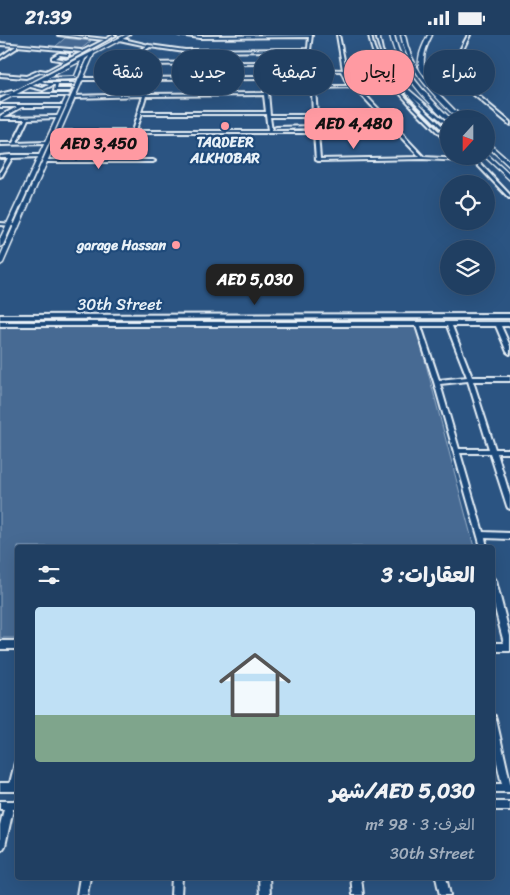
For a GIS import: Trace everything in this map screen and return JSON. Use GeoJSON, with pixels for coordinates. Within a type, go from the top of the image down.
{"type":"FeatureCollection","features":[{"type":"Feature","properties":{"kind":"highway"},"geometry":{"type":"LineString","coordinates":[[392,35],[397,55],[409,75],[440,111]]}},
{"type":"Feature","properties":{"kind":"highway"},"geometry":{"type":"LineString","coordinates":[[403,35],[408,55],[424,80]]}},
{"type":"Feature","properties":{"kind":"highway"},"geometry":{"type":"LineString","coordinates":[[424,47],[430,35]]}},
{"type":"Feature","properties":{"kind":"highway"},"geometry":{"type":"LineString","coordinates":[[424,72],[421,66],[420,53],[434,35]]}},
{"type":"Feature","properties":{"kind":"highway"},"geometry":{"type":"LineString","coordinates":[[438,95],[452,110]]}},
{"type":"Feature","properties":{"kind":"highway"},"geometry":{"type":"LineString","coordinates":[[495,151],[510,165]]}},
{"type":"Feature","properties":{"kind":"highway"},"geometry":{"type":"LineString","coordinates":[[495,163],[510,178]]}},
{"type":"Feature","properties":{"kind":"main road"},"geometry":{"type":"LineString","coordinates":[[12,94],[128,35]]}},
{"type":"Feature","properties":{"kind":"main road"},"geometry":{"type":"LineString","coordinates":[[0,98],[82,61],[121,37]]}},
{"type":"Feature","properties":{"kind":"main road"},"geometry":{"type":"LineString","coordinates":[[0,245],[58,117],[92,54]]}},
{"type":"Feature","properties":{"kind":"main road"},"geometry":{"type":"LineString","coordinates":[[71,94],[73,84],[78,79],[82,61]]}},
{"type":"Feature","properties":{"kind":"main road"},"geometry":{"type":"LineString","coordinates":[[413,95],[440,118]]}},
{"type":"Feature","properties":{"kind":"main road"},"geometry":{"type":"LineString","coordinates":[[0,263],[58,132],[65,105]]}},
{"type":"Feature","properties":{"kind":"street"},"geometry":{"type":"LineString","coordinates":[[59,35],[108,39]]}},
{"type":"Feature","properties":{"kind":"street"},"geometry":{"type":"LineString","coordinates":[[78,35],[108,39]]}},
{"type":"Feature","properties":{"kind":"street"},"geometry":{"type":"LineString","coordinates":[[0,75],[26,77],[41,71],[46,72],[78,53],[115,35]]}},
{"type":"Feature","properties":{"kind":"street"},"geometry":{"type":"LineString","coordinates":[[180,35],[204,37],[311,35],[309,50]]}},
{"type":"Feature","properties":{"kind":"street"},"geometry":{"type":"LineString","coordinates":[[334,70],[344,70],[338,35]]}},
{"type":"Feature","properties":{"kind":"street"},"geometry":{"type":"LineString","coordinates":[[370,35],[370,41],[374,50]]}},
{"type":"Feature","properties":{"kind":"street"},"geometry":{"type":"LineString","coordinates":[[377,35],[382,50]]}},
{"type":"Feature","properties":{"kind":"street"},"geometry":{"type":"LineString","coordinates":[[469,35],[452,69],[453,76],[510,124]]}},
{"type":"Feature","properties":{"kind":"street"},"geometry":{"type":"LineString","coordinates":[[244,51],[252,51],[252,36]]}},
{"type":"Feature","properties":{"kind":"street"},"geometry":{"type":"LineString","coordinates":[[121,37],[149,46],[191,50]]}},
{"type":"Feature","properties":{"kind":"street"},"geometry":{"type":"LineString","coordinates":[[202,50],[204,37]]}},
{"type":"Feature","properties":{"kind":"street"},"geometry":{"type":"LineString","coordinates":[[227,50],[232,37]]}},
{"type":"Feature","properties":{"kind":"street"},"geometry":{"type":"LineString","coordinates":[[0,45],[78,53]]}},
{"type":"Feature","properties":{"kind":"street"},"geometry":{"type":"LineString","coordinates":[[0,45],[78,53]]}},
{"type":"Feature","properties":{"kind":"street"},"geometry":{"type":"LineString","coordinates":[[144,50],[149,46]]}},
{"type":"Feature","properties":{"kind":"street"},"geometry":{"type":"LineString","coordinates":[[0,57],[11,47]]}},
{"type":"Feature","properties":{"kind":"street"},"geometry":{"type":"LineString","coordinates":[[0,57],[16,47]]}},
{"type":"Feature","properties":{"kind":"street"},"geometry":{"type":"LineString","coordinates":[[65,60],[53,58],[59,54],[78,53]]}},
{"type":"Feature","properties":{"kind":"street"},"geometry":{"type":"LineString","coordinates":[[42,80],[94,79]]}},
{"type":"Feature","properties":{"kind":"street"},"geometry":{"type":"LineString","coordinates":[[42,80],[55,84],[73,84]]}},
{"type":"Feature","properties":{"kind":"street"},"geometry":{"type":"LineString","coordinates":[[55,84],[55,90],[71,94]]}},
{"type":"Feature","properties":{"kind":"street"},"geometry":{"type":"LineString","coordinates":[[28,87],[43,89],[55,84]]}},
{"type":"Feature","properties":{"kind":"street"},"geometry":{"type":"LineString","coordinates":[[162,95],[254,93]]}},
{"type":"Feature","properties":{"kind":"street"},"geometry":{"type":"LineString","coordinates":[[12,94],[94,94]]}},
{"type":"Feature","properties":{"kind":"street"},"geometry":{"type":"LineString","coordinates":[[133,132],[144,95]]}},
{"type":"Feature","properties":{"kind":"street"},"geometry":{"type":"LineString","coordinates":[[266,95],[270,130]]}},
{"type":"Feature","properties":{"kind":"street"},"geometry":{"type":"LineString","coordinates":[[314,95],[318,160],[440,159]]}},
{"type":"Feature","properties":{"kind":"street"},"geometry":{"type":"LineString","coordinates":[[363,95],[423,159]]}},
{"type":"Feature","properties":{"kind":"street"},"geometry":{"type":"LineString","coordinates":[[403,95],[440,134]]}},
{"type":"Feature","properties":{"kind":"street"},"geometry":{"type":"LineString","coordinates":[[412,95],[440,125]]}},
{"type":"Feature","properties":{"kind":"street"},"geometry":{"type":"LineString","coordinates":[[0,106],[65,105]]}},
{"type":"Feature","properties":{"kind":"street"},"geometry":{"type":"LineString","coordinates":[[0,118],[21,106]]}},
{"type":"Feature","properties":{"kind":"street"},"geometry":{"type":"LineString","coordinates":[[139,113],[268,114],[316,117]]}},
{"type":"Feature","properties":{"kind":"street"},"geometry":{"type":"LineString","coordinates":[[0,118],[58,117]]}},
{"type":"Feature","properties":{"kind":"street"},"geometry":{"type":"LineString","coordinates":[[14,144],[27,118]]}},
{"type":"Feature","properties":{"kind":"street"},"geometry":{"type":"LineString","coordinates":[[51,132],[317,129],[398,132]]}},
{"type":"Feature","properties":{"kind":"street"},"geometry":{"type":"LineString","coordinates":[[0,144],[46,143]]}},
{"type":"Feature","properties":{"kind":"street"},"geometry":{"type":"LineString","coordinates":[[0,157],[41,156]]}},
{"type":"Feature","properties":{"kind":"street"},"geometry":{"type":"LineString","coordinates":[[0,176],[11,157]]}},
{"type":"Feature","properties":{"kind":"street"},"geometry":{"type":"LineString","coordinates":[[45,161],[153,161]]}},
{"type":"Feature","properties":{"kind":"street"},"geometry":{"type":"LineString","coordinates":[[480,165],[510,197]]}},
{"type":"Feature","properties":{"kind":"street"},"geometry":{"type":"LineString","coordinates":[[0,224],[8,227]]}},
{"type":"Feature","properties":{"kind":"street"},"geometry":{"type":"LineString","coordinates":[[0,229],[16,225]]}},
{"type":"Feature","properties":{"kind":"street","name":"30th Street"},"geometry":{"type":"LineString","coordinates":[[0,317],[510,316]]}},
{"type":"Feature","properties":{"kind":"street","name":"30th Street"},"geometry":{"type":"LineString","coordinates":[[0,324],[510,323]]}},
{"type":"Feature","properties":{"kind":"street"},"geometry":{"type":"LineString","coordinates":[[418,324],[438,383],[484,545]]}},
{"type":"Feature","properties":{"kind":"street"},"geometry":{"type":"LineString","coordinates":[[449,324],[470,379],[510,506]]}},
{"type":"Feature","properties":{"kind":"street"},"geometry":{"type":"LineString","coordinates":[[498,324],[510,352]]}},
{"type":"Feature","properties":{"kind":"street"},"geometry":{"type":"LineString","coordinates":[[438,383],[470,379],[510,379]]}},
{"type":"Feature","properties":{"kind":"street"},"geometry":{"type":"LineString","coordinates":[[456,451],[510,451]]}},
{"type":"Feature","properties":{"kind":"street"},"geometry":{"type":"LineString","coordinates":[[481,535],[510,536]]}},
{"type":"Feature","properties":{"kind":"street"},"geometry":{"type":"LineString","coordinates":[[495,593],[509,647],[495,647]]}},
{"type":"Feature","properties":{"kind":"street"},"geometry":{"type":"LineString","coordinates":[[0,645],[15,645]]}},
{"type":"Feature","properties":{"kind":"street"},"geometry":{"type":"LineString","coordinates":[[495,732],[508,788],[495,788]]}},
{"type":"Feature","properties":{"kind":"street"},"geometry":{"type":"LineString","coordinates":[[0,787],[15,787]]}},
{"type":"Feature","properties":{"kind":"street"},"geometry":{"type":"LineString","coordinates":[[0,847],[9,805]]}},
{"type":"Feature","properties":{"kind":"street"},"geometry":{"type":"LineString","coordinates":[[495,806],[510,806]]}},
{"type":"Feature","properties":{"kind":"street"},"geometry":{"type":"LineString","coordinates":[[82,895],[84,880]]}},
{"type":"Feature","properties":{"kind":"street"},"geometry":{"type":"LineString","coordinates":[[176,895],[177,880]]}},
{"type":"Feature","properties":{"kind":"street"},"geometry":{"type":"LineString","coordinates":[[264,880],[265,895]]}},
{"type":"Feature","properties":{"kind":"street"},"geometry":{"type":"LineString","coordinates":[[356,880],[358,895]]}},
{"type":"Feature","properties":{"kind":"street"},"geometry":{"type":"LineString","coordinates":[[442,880],[445,895]]}},
{"type":"Feature","properties":{"kind":"shaded area"},"geometry":{"type":"Polygon","coordinates":[[[65,38],[91,41],[81,49],[55,47],[65,38]]]}},
{"type":"Feature","properties":{"kind":"shaded area"},"geometry":{"type":"Polygon","coordinates":[[[416,326],[473,545],[15,545],[15,638],[0,638],[0,327],[416,326]]]}},
{"type":"Feature","properties":{"kind":"place","name":"TAQDEER ALKHOBAR"},"geometry":{"type":"Point","coordinates":[225,126]}},
{"type":"Feature","properties":{"kind":"place","name":"garage Hassan"},"geometry":{"type":"Point","coordinates":[176,245]}}]}
